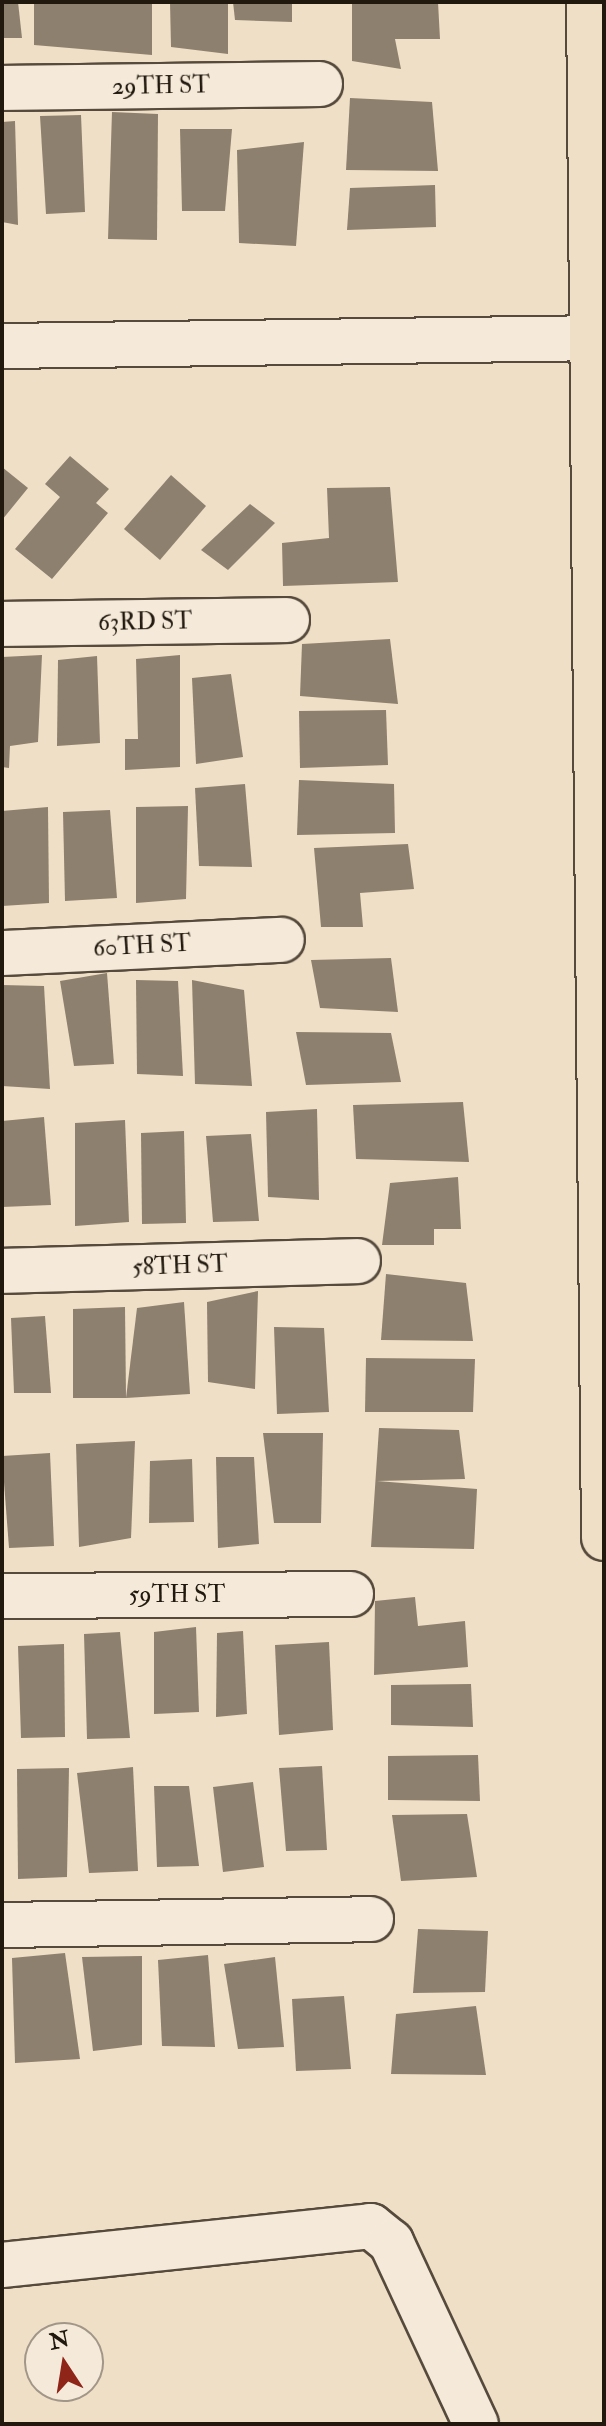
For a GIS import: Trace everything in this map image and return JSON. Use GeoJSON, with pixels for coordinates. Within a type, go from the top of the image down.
{"type":"FeatureCollection","features":[{"type":"Feature","properties":{"kind":"main road"},"geometry":{"type":"LineString","coordinates":[[589,2],[597,338],[604,1538]]}},
{"type":"Feature","properties":{"kind":"street","name":"29TH ST"},"geometry":{"type":"LineString","coordinates":[[2,88],[320,84]]}},
{"type":"Feature","properties":{"kind":"street"},"geometry":{"type":"LineString","coordinates":[[2,346],[597,338]]}},
{"type":"Feature","properties":{"kind":"street","name":"63RD ST"},"geometry":{"type":"LineString","coordinates":[[2,624],[287,620]]}},
{"type":"Feature","properties":{"kind":"street","name":"60TH ST"},"geometry":{"type":"LineString","coordinates":[[2,953],[282,940]]}},
{"type":"Feature","properties":{"kind":"street","name":"58TH ST"},"geometry":{"type":"LineString","coordinates":[[2,1271],[358,1261]]}},
{"type":"Feature","properties":{"kind":"street","name":"59TH ST"},"geometry":{"type":"LineString","coordinates":[[2,1596],[351,1594]]}},
{"type":"Feature","properties":{"kind":"street"},"geometry":{"type":"LineString","coordinates":[[2,1925],[371,1919]]}},
{"type":"Feature","properties":{"kind":"street"},"geometry":{"type":"LineString","coordinates":[[2,2265],[371,2226],[391,2242],[476,2424]]}},
{"type":"Feature","properties":{"kind":"building"},"geometry":{"type":"Polygon","coordinates":[[[2,2],[18,2],[22,38],[2,38],[2,2]]]}},
{"type":"Feature","properties":{"kind":"building"},"geometry":{"type":"Polygon","coordinates":[[[34,2],[152,2],[152,55],[34,45],[34,2]]]}},
{"type":"Feature","properties":{"kind":"building"},"geometry":{"type":"Polygon","coordinates":[[[170,2],[228,2],[228,54],[171,47],[170,2]]]}},
{"type":"Feature","properties":{"kind":"building"},"geometry":{"type":"Polygon","coordinates":[[[233,2],[292,2],[292,22],[235,20],[233,2]]]}},
{"type":"Feature","properties":{"kind":"building"},"geometry":{"type":"Polygon","coordinates":[[[352,2],[438,2],[440,39],[395,39],[401,69],[352,61],[352,2]]]}},
{"type":"Feature","properties":{"kind":"building"},"geometry":{"type":"Polygon","coordinates":[[[350,98],[432,102],[438,171],[346,170],[350,98]]]}},
{"type":"Feature","properties":{"kind":"building"},"geometry":{"type":"Polygon","coordinates":[[[112,112],[158,114],[157,240],[108,239],[112,112]]]}},
{"type":"Feature","properties":{"kind":"building"},"geometry":{"type":"Polygon","coordinates":[[[81,115],[85,212],[46,214],[40,116],[81,115]]]}},
{"type":"Feature","properties":{"kind":"building"},"geometry":{"type":"Polygon","coordinates":[[[15,121],[18,225],[2,222],[2,122],[15,121]]]}},
{"type":"Feature","properties":{"kind":"building"},"geometry":{"type":"Polygon","coordinates":[[[180,129],[232,129],[225,211],[182,211],[180,129]]]}},
{"type":"Feature","properties":{"kind":"building"},"geometry":{"type":"Polygon","coordinates":[[[304,142],[296,246],[239,243],[237,150],[304,142]]]}},
{"type":"Feature","properties":{"kind":"building"},"geometry":{"type":"Polygon","coordinates":[[[435,185],[436,227],[347,230],[350,188],[435,185]]]}},
{"type":"Feature","properties":{"kind":"building"},"geometry":{"type":"Polygon","coordinates":[[[70,456],[109,489],[96,503],[108,513],[52,579],[15,549],[60,497],[45,484],[70,456]]]}},
{"type":"Feature","properties":{"kind":"building"},"geometry":{"type":"Polygon","coordinates":[[[2,467],[28,488],[2,520],[2,467]]]}},
{"type":"Feature","properties":{"kind":"building"},"geometry":{"type":"Polygon","coordinates":[[[171,475],[206,506],[160,560],[124,529],[171,475]]]}},
{"type":"Feature","properties":{"kind":"building"},"geometry":{"type":"Polygon","coordinates":[[[390,487],[398,582],[283,586],[282,543],[329,538],[327,488],[390,487]]]}},
{"type":"Feature","properties":{"kind":"building"},"geometry":{"type":"Polygon","coordinates":[[[250,504],[275,523],[228,570],[201,550],[250,504]]]}},
{"type":"Feature","properties":{"kind":"building"},"geometry":{"type":"Polygon","coordinates":[[[390,639],[398,704],[300,696],[302,644],[390,639]]]}},
{"type":"Feature","properties":{"kind":"building"},"geometry":{"type":"Polygon","coordinates":[[[42,655],[38,742],[10,746],[9,768],[2,767],[2,657],[42,655]]]}},
{"type":"Feature","properties":{"kind":"building"},"geometry":{"type":"Polygon","coordinates":[[[180,655],[180,767],[125,770],[125,739],[138,739],[136,659],[180,655]]]}},
{"type":"Feature","properties":{"kind":"building"},"geometry":{"type":"Polygon","coordinates":[[[97,656],[100,743],[57,746],[58,660],[97,656]]]}},
{"type":"Feature","properties":{"kind":"building"},"geometry":{"type":"Polygon","coordinates":[[[231,674],[243,757],[196,764],[192,678],[231,674]]]}},
{"type":"Feature","properties":{"kind":"building"},"geometry":{"type":"Polygon","coordinates":[[[386,710],[388,765],[300,768],[299,711],[386,710]]]}},
{"type":"Feature","properties":{"kind":"building"},"geometry":{"type":"Polygon","coordinates":[[[299,780],[394,784],[395,833],[297,835],[299,780]]]}},
{"type":"Feature","properties":{"kind":"building"},"geometry":{"type":"Polygon","coordinates":[[[245,784],[252,867],[199,866],[195,788],[245,784]]]}},
{"type":"Feature","properties":{"kind":"building"},"geometry":{"type":"Polygon","coordinates":[[[188,806],[186,899],[136,903],[136,807],[188,806]]]}},
{"type":"Feature","properties":{"kind":"building"},"geometry":{"type":"Polygon","coordinates":[[[48,807],[49,903],[2,906],[2,811],[48,807]]]}},
{"type":"Feature","properties":{"kind":"building"},"geometry":{"type":"Polygon","coordinates":[[[110,810],[117,898],[65,901],[63,812],[110,810]]]}},
{"type":"Feature","properties":{"kind":"building"},"geometry":{"type":"Polygon","coordinates":[[[408,844],[414,889],[360,893],[363,927],[321,927],[314,848],[408,844]]]}},
{"type":"Feature","properties":{"kind":"building"},"geometry":{"type":"Polygon","coordinates":[[[391,958],[398,1012],[320,1008],[311,960],[391,958]]]}},
{"type":"Feature","properties":{"kind":"building"},"geometry":{"type":"Polygon","coordinates":[[[107,973],[114,1064],[74,1066],[60,981],[107,973]]]}},
{"type":"Feature","properties":{"kind":"building"},"geometry":{"type":"Polygon","coordinates":[[[136,980],[178,981],[183,1076],[137,1074],[136,980]]]}},
{"type":"Feature","properties":{"kind":"building"},"geometry":{"type":"Polygon","coordinates":[[[192,980],[244,990],[252,1086],[195,1084],[192,980]]]}},
{"type":"Feature","properties":{"kind":"building"},"geometry":{"type":"Polygon","coordinates":[[[2,985],[44,986],[50,1089],[2,1086],[2,985]]]}},
{"type":"Feature","properties":{"kind":"building"},"geometry":{"type":"Polygon","coordinates":[[[296,1032],[391,1033],[401,1082],[306,1085],[296,1032]]]}},
{"type":"Feature","properties":{"kind":"building"},"geometry":{"type":"Polygon","coordinates":[[[463,1102],[469,1162],[356,1159],[353,1105],[463,1102]]]}},
{"type":"Feature","properties":{"kind":"building"},"geometry":{"type":"Polygon","coordinates":[[[317,1109],[319,1200],[268,1197],[266,1112],[317,1109]]]}},
{"type":"Feature","properties":{"kind":"building"},"geometry":{"type":"Polygon","coordinates":[[[44,1117],[51,1205],[2,1207],[2,1121],[44,1117]]]}},
{"type":"Feature","properties":{"kind":"building"},"geometry":{"type":"Polygon","coordinates":[[[125,1120],[129,1222],[75,1226],[75,1123],[125,1120]]]}},
{"type":"Feature","properties":{"kind":"building"},"geometry":{"type":"Polygon","coordinates":[[[184,1131],[186,1223],[142,1224],[141,1133],[184,1131]]]}},
{"type":"Feature","properties":{"kind":"building"},"geometry":{"type":"Polygon","coordinates":[[[251,1134],[259,1221],[213,1222],[206,1136],[251,1134]]]}},
{"type":"Feature","properties":{"kind":"building"},"geometry":{"type":"Polygon","coordinates":[[[458,1177],[461,1229],[434,1229],[434,1245],[382,1245],[390,1183],[458,1177]]]}},
{"type":"Feature","properties":{"kind":"building"},"geometry":{"type":"Polygon","coordinates":[[[386,1274],[466,1283],[473,1341],[381,1340],[386,1274]]]}},
{"type":"Feature","properties":{"kind":"building"},"geometry":{"type":"Polygon","coordinates":[[[258,1291],[255,1389],[208,1382],[207,1302],[258,1291]]]}},
{"type":"Feature","properties":{"kind":"building"},"geometry":{"type":"Polygon","coordinates":[[[184,1302],[190,1394],[126,1398],[137,1308],[184,1302]]]}},
{"type":"Feature","properties":{"kind":"building"},"geometry":{"type":"Polygon","coordinates":[[[125,1307],[126,1398],[73,1398],[73,1309],[125,1307]]]}},
{"type":"Feature","properties":{"kind":"building"},"geometry":{"type":"Polygon","coordinates":[[[45,1316],[51,1393],[14,1393],[11,1318],[45,1316]]]}},
{"type":"Feature","properties":{"kind":"building"},"geometry":{"type":"Polygon","coordinates":[[[274,1327],[324,1328],[329,1412],[277,1414],[274,1327]]]}},
{"type":"Feature","properties":{"kind":"building"},"geometry":{"type":"Polygon","coordinates":[[[366,1358],[475,1359],[473,1412],[365,1412],[366,1358]]]}},
{"type":"Feature","properties":{"kind":"building"},"geometry":{"type":"Polygon","coordinates":[[[379,1428],[459,1430],[465,1479],[377,1481],[477,1489],[474,1549],[371,1547],[379,1428]]]}},
{"type":"Feature","properties":{"kind":"building"},"geometry":{"type":"Polygon","coordinates":[[[263,1433],[323,1433],[321,1523],[274,1523],[263,1433]]]}},
{"type":"Feature","properties":{"kind":"building"},"geometry":{"type":"Polygon","coordinates":[[[135,1441],[131,1538],[79,1547],[76,1444],[135,1441]]]}},
{"type":"Feature","properties":{"kind":"building"},"geometry":{"type":"Polygon","coordinates":[[[50,1453],[54,1546],[9,1548],[2,1456],[50,1453]]]}},
{"type":"Feature","properties":{"kind":"building"},"geometry":{"type":"Polygon","coordinates":[[[216,1457],[254,1457],[259,1544],[218,1548],[216,1457]]]}},
{"type":"Feature","properties":{"kind":"building"},"geometry":{"type":"Polygon","coordinates":[[[192,1459],[194,1522],[149,1523],[150,1461],[192,1459]]]}},
{"type":"Feature","properties":{"kind":"building"},"geometry":{"type":"Polygon","coordinates":[[[415,1597],[418,1626],[465,1621],[468,1667],[374,1675],[375,1601],[415,1597]]]}},
{"type":"Feature","properties":{"kind":"building"},"geometry":{"type":"Polygon","coordinates":[[[196,1627],[199,1712],[154,1714],[154,1632],[196,1627]]]}},
{"type":"Feature","properties":{"kind":"building"},"geometry":{"type":"Polygon","coordinates":[[[243,1631],[247,1714],[216,1717],[217,1633],[243,1631]]]}},
{"type":"Feature","properties":{"kind":"building"},"geometry":{"type":"Polygon","coordinates":[[[120,1632],[130,1738],[87,1739],[84,1634],[120,1632]]]}},
{"type":"Feature","properties":{"kind":"building"},"geometry":{"type":"Polygon","coordinates":[[[329,1642],[333,1730],[279,1735],[275,1645],[329,1642]]]}},
{"type":"Feature","properties":{"kind":"building"},"geometry":{"type":"Polygon","coordinates":[[[64,1644],[65,1737],[21,1738],[18,1646],[64,1644]]]}},
{"type":"Feature","properties":{"kind":"building"},"geometry":{"type":"Polygon","coordinates":[[[471,1684],[473,1727],[391,1725],[391,1685],[471,1684]]]}},
{"type":"Feature","properties":{"kind":"building"},"geometry":{"type":"Polygon","coordinates":[[[478,1755],[480,1801],[388,1800],[388,1756],[478,1755]]]}},
{"type":"Feature","properties":{"kind":"building"},"geometry":{"type":"Polygon","coordinates":[[[322,1766],[327,1850],[286,1851],[279,1768],[322,1766]]]}},
{"type":"Feature","properties":{"kind":"building"},"geometry":{"type":"Polygon","coordinates":[[[133,1767],[138,1871],[89,1873],[77,1773],[133,1767]]]}},
{"type":"Feature","properties":{"kind":"building"},"geometry":{"type":"Polygon","coordinates":[[[69,1768],[67,1877],[18,1879],[17,1769],[69,1768]]]}},
{"type":"Feature","properties":{"kind":"building"},"geometry":{"type":"Polygon","coordinates":[[[253,1782],[264,1867],[223,1872],[213,1787],[253,1782]]]}},
{"type":"Feature","properties":{"kind":"building"},"geometry":{"type":"Polygon","coordinates":[[[154,1786],[189,1786],[199,1866],[157,1867],[154,1786]]]}},
{"type":"Feature","properties":{"kind":"building"},"geometry":{"type":"Polygon","coordinates":[[[467,1814],[477,1877],[401,1881],[392,1815],[467,1814]]]}},
{"type":"Feature","properties":{"kind":"building"},"geometry":{"type":"Polygon","coordinates":[[[418,1929],[488,1931],[485,1992],[413,1993],[418,1929]]]}},
{"type":"Feature","properties":{"kind":"building"},"geometry":{"type":"Polygon","coordinates":[[[65,1953],[80,2059],[15,2063],[12,1958],[65,1953]]]}},
{"type":"Feature","properties":{"kind":"building"},"geometry":{"type":"Polygon","coordinates":[[[208,1955],[215,2047],[162,2046],[158,1960],[208,1955]]]}},
{"type":"Feature","properties":{"kind":"building"},"geometry":{"type":"Polygon","coordinates":[[[142,1956],[142,2045],[93,2051],[82,1957],[142,1956]]]}},
{"type":"Feature","properties":{"kind":"building"},"geometry":{"type":"Polygon","coordinates":[[[275,1957],[284,2047],[238,2049],[224,1964],[275,1957]]]}},
{"type":"Feature","properties":{"kind":"building"},"geometry":{"type":"Polygon","coordinates":[[[344,1996],[351,2069],[296,2071],[292,1999],[344,1996]]]}},
{"type":"Feature","properties":{"kind":"building"},"geometry":{"type":"Polygon","coordinates":[[[476,2006],[486,2075],[391,2074],[396,2014],[476,2006]]]}}]}
